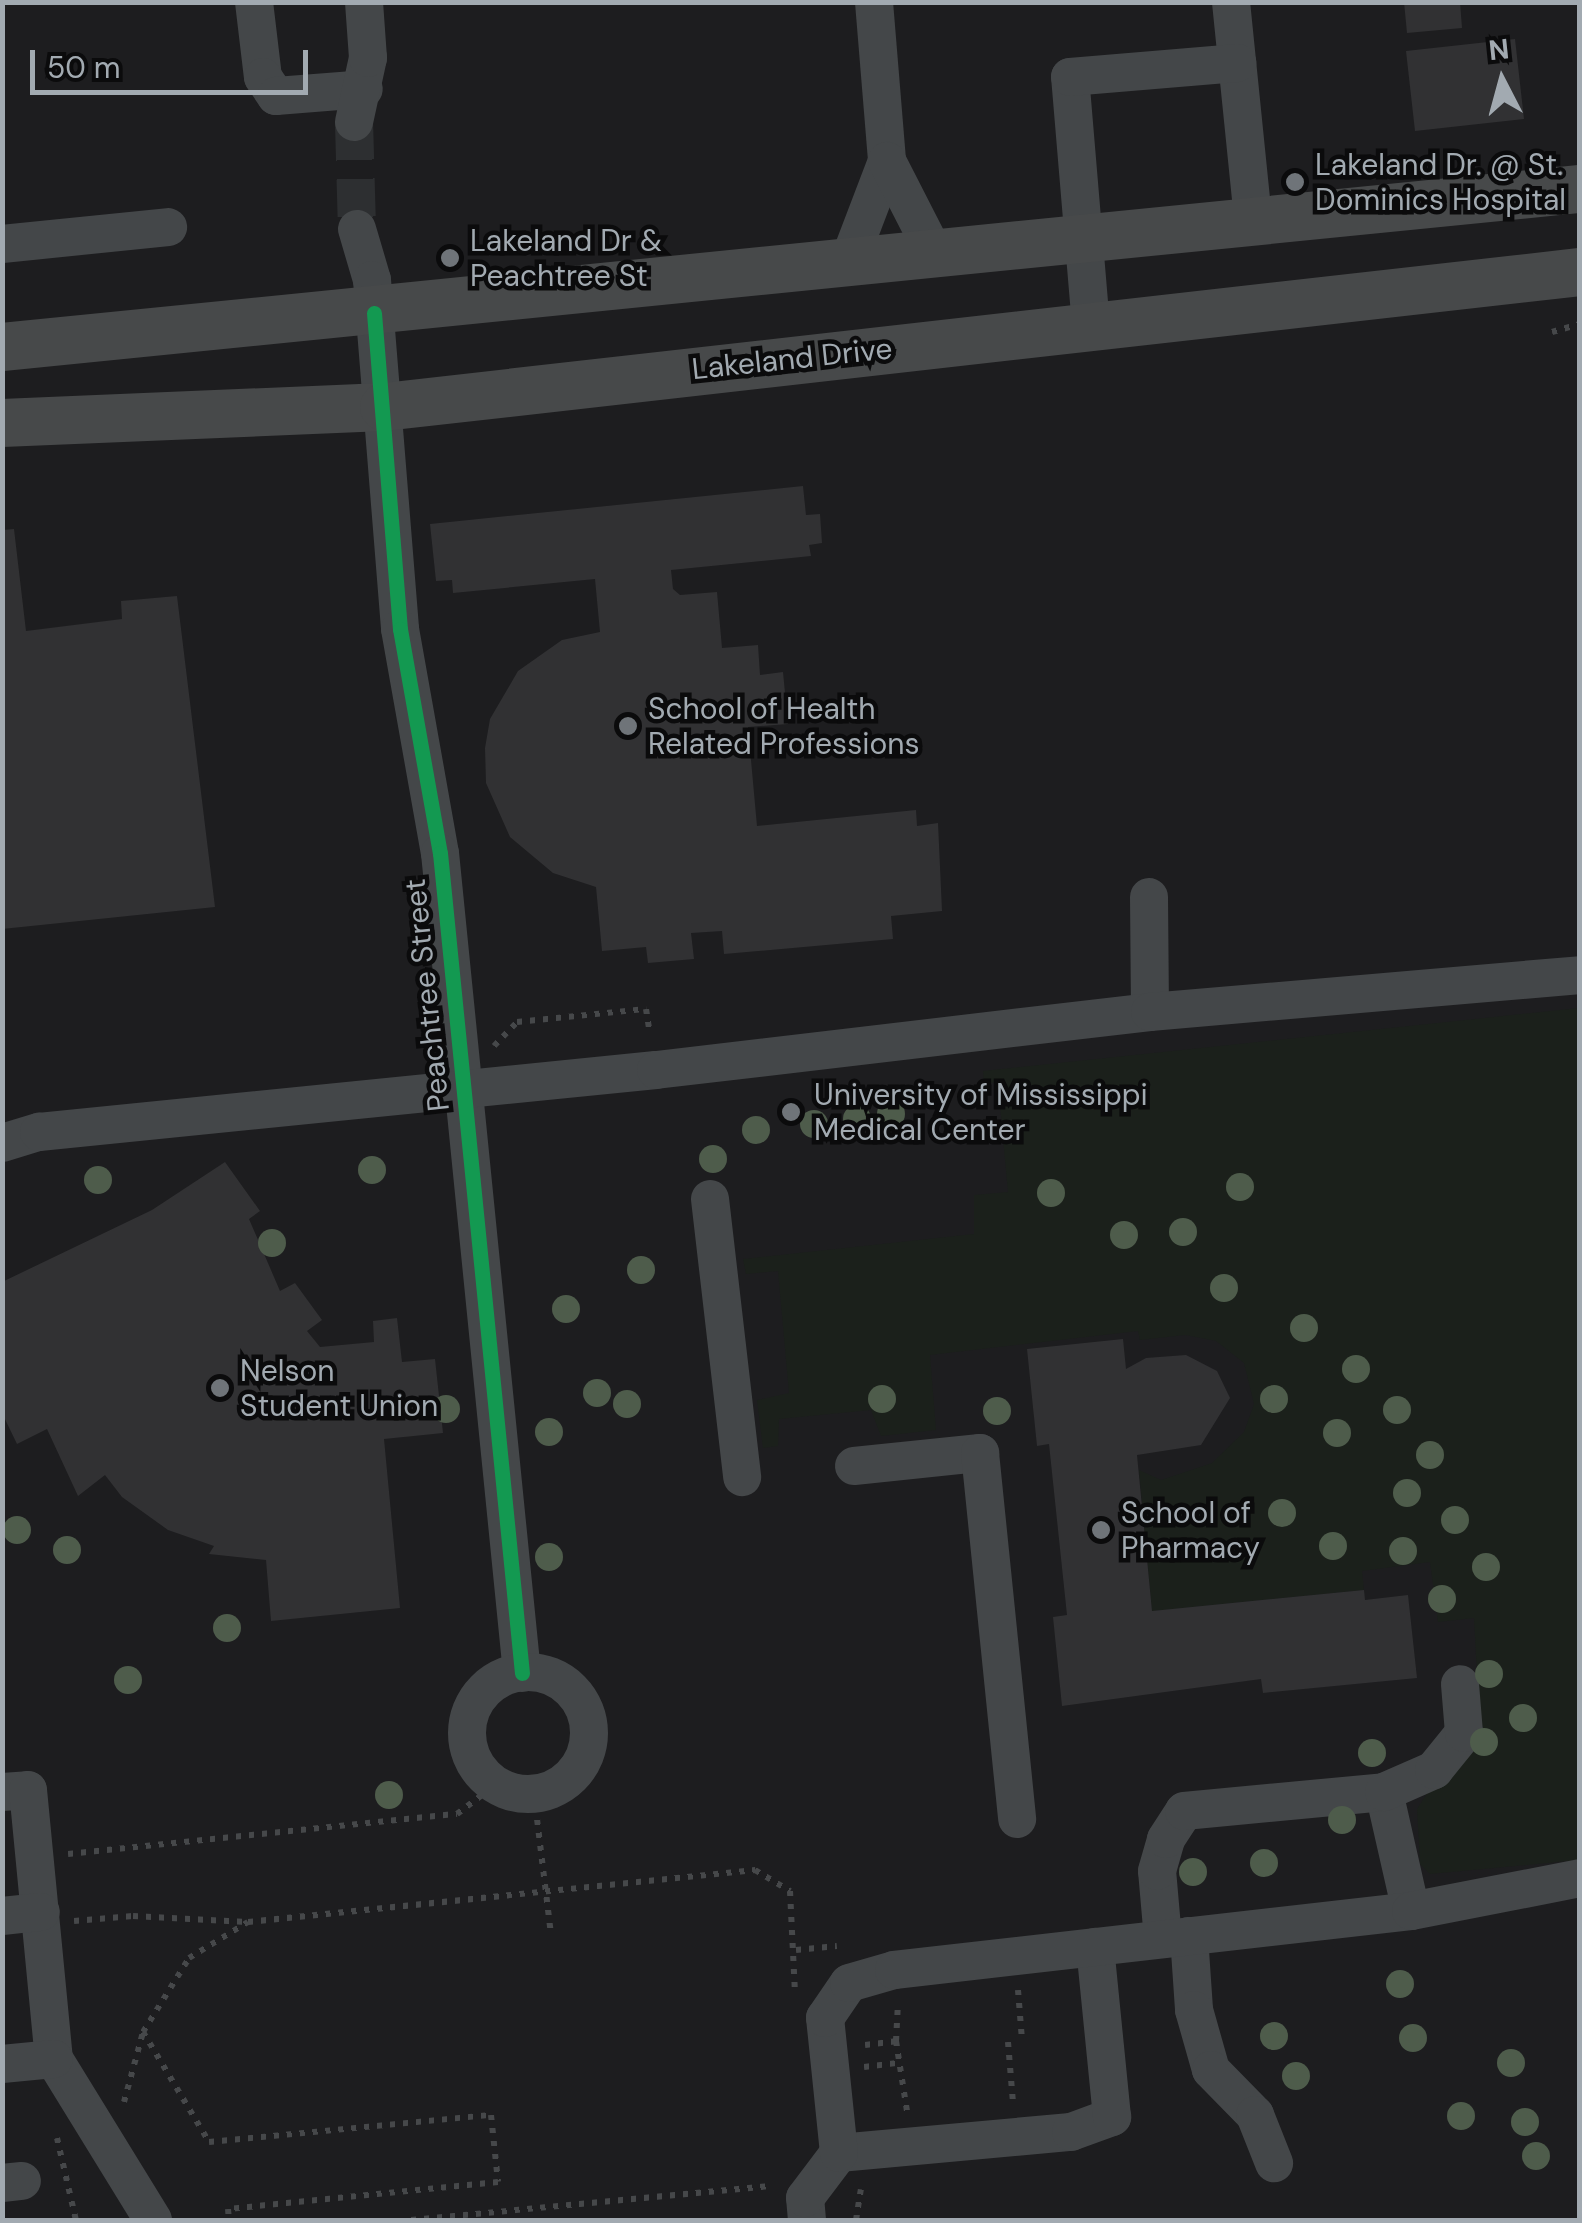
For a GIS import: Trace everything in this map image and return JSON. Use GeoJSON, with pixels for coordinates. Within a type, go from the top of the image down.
{"type":"FeatureCollection","features":[{"type":"Feature","properties":{"kind":"main road"},"geometry":{"type":"LineString","coordinates":[[2,347],[374,313],[932,249],[1580,189]]}},
{"type":"Feature","properties":{"kind":"main road","name":"Lakeland Drive"},"geometry":{"type":"LineString","coordinates":[[2,424],[384,407],[1580,272]]}},
{"type":"Feature","properties":{"kind":"street"},"geometry":{"type":"LineString","coordinates":[[254,2],[262,77],[276,96],[359,106],[364,2]]}},
{"type":"Feature","properties":{"kind":"street"},"geometry":{"type":"LineString","coordinates":[[874,2],[887,161],[932,249]]}},
{"type":"Feature","properties":{"kind":"street"},"geometry":{"type":"LineString","coordinates":[[1231,2],[1253,218]]}},
{"type":"Feature","properties":{"kind":"street"},"geometry":{"type":"LineString","coordinates":[[1091,326],[1070,77],[1237,63]]}},
{"type":"Feature","properties":{"kind":"street"},"geometry":{"type":"LineString","coordinates":[[850,258],[887,161]]}},
{"type":"Feature","properties":{"kind":"street"},"geometry":{"type":"LineString","coordinates":[[2,244],[168,227]]}},
{"type":"Feature","properties":{"kind":"street","name":"Peachtree Street"},"geometry":{"type":"LineString","coordinates":[[357,230],[374,313],[400,629],[440,853],[522,1673]]}},
{"type":"Feature","properties":{"kind":"street"},"geometry":{"type":"LineString","coordinates":[[1149,897],[1150,1012]]}},
{"type":"Feature","properties":{"kind":"street"},"geometry":{"type":"LineString","coordinates":[[2,1143],[39,1132],[1150,1012],[1580,975]]}},
{"type":"Feature","properties":{"kind":"street"},"geometry":{"type":"LineString","coordinates":[[710,1199],[742,1478]]}},
{"type":"Feature","properties":{"kind":"street"},"geometry":{"type":"LineString","coordinates":[[854,1466],[980,1453],[1017,1819]]}},
{"type":"Feature","properties":{"kind":"street"},"geometry":{"type":"LineString","coordinates":[[522,1673],[555,1678],[571,1690],[588,1724],[582,1762],[554,1789],[534,1794],[495,1784],[470,1752],[471,1712],[498,1681],[522,1673]]}},
{"type":"Feature","properties":{"kind":"street"},"geometry":{"type":"LineString","coordinates":[[1274,2164],[1255,2115],[1211,2070],[1157,1871],[1166,1839],[1184,1812],[1384,1792],[1434,1770],[1464,1733],[1460,1684]]}},
{"type":"Feature","properties":{"kind":"street"},"geometry":{"type":"LineString","coordinates":[[2,1792],[28,1790],[58,1913],[54,2059],[153,2220]]}},
{"type":"Feature","properties":{"kind":"street"},"geometry":{"type":"LineString","coordinates":[[1384,1792],[1411,1911]]}},
{"type":"Feature","properties":{"kind":"street"},"geometry":{"type":"LineString","coordinates":[[806,2209],[839,2152],[825,2018],[849,1983],[894,1970],[1411,1911],[1580,1878]]}},
{"type":"Feature","properties":{"kind":"street"},"geometry":{"type":"LineString","coordinates":[[2,1916],[58,1913]]}},
{"type":"Feature","properties":{"kind":"street"},"geometry":{"type":"LineString","coordinates":[[839,2152],[1070,2132],[1112,2116],[1108,2031],[1095,1947]]}},
{"type":"Feature","properties":{"kind":"street"},"geometry":{"type":"LineString","coordinates":[[2,2064],[54,2059]]}},
{"type":"Feature","properties":{"kind":"path"},"geometry":{"type":"LineString","coordinates":[[1552,332],[1580,324]]}},
{"type":"Feature","properties":{"kind":"path"},"geometry":{"type":"LineString","coordinates":[[62,1854],[457,1814],[495,1784]]}},
{"type":"Feature","properties":{"kind":"path"},"geometry":{"type":"LineString","coordinates":[[534,1794],[551,1935]]}},
{"type":"Feature","properties":{"kind":"path"},"geometry":{"type":"LineString","coordinates":[[60,1838],[64,1871]]}},
{"type":"Feature","properties":{"kind":"path"},"geometry":{"type":"LineString","coordinates":[[70,1939],[58,1913],[248,1922],[754,1870],[790,1892],[795,1994],[825,2018],[848,2047],[896,2041]]}},
{"type":"Feature","properties":{"kind":"path"},"geometry":{"type":"LineString","coordinates":[[115,2095],[122,2108],[143,2032],[189,1958],[248,1922]]}},
{"type":"Feature","properties":{"kind":"path"},"geometry":{"type":"LineString","coordinates":[[894,1970],[902,2032],[896,2041],[908,2122]]}},
{"type":"Feature","properties":{"kind":"path"},"geometry":{"type":"LineString","coordinates":[[143,2032],[209,2142],[491,2115],[498,2182],[228,2210],[229,2220]]}},
{"type":"Feature","properties":{"kind":"path"},"geometry":{"type":"LineString","coordinates":[[1008,2042],[1014,2112]]}},
{"type":"Feature","properties":{"kind":"path"},"geometry":{"type":"LineString","coordinates":[[411,2220],[790,2184],[806,2209]]}},
{"type":"Feature","properties":{"kind":"shaded area","name":"University of Mississippi Medical Center"},"geometry":{"type":"Polygon","coordinates":[[[3,3],[1579,3],[1579,2220],[3,2220],[3,3]]]}},
{"type":"Feature","properties":{"kind":"shaded area"},"geometry":{"type":"Polygon","coordinates":[[[1579,1008],[1579,1860],[1430,1874],[1420,1864],[1417,1809],[1479,1712],[1474,1618],[1438,1622],[1430,1562],[1362,1571],[1364,1590],[1152,1611],[1139,1470],[1161,1480],[1212,1463],[1244,1432],[1254,1404],[1244,1363],[1216,1341],[1185,1335],[1140,1340],[1138,1331],[930,1355],[936,1430],[881,1436],[871,1410],[779,1419],[778,1446],[763,1448],[757,1400],[789,1393],[778,1271],[746,1274],[743,1259],[974,1234],[974,1195],[1008,1192],[998,1083],[984,1082],[983,1071],[1579,1008]]]}},
{"type":"Feature","properties":{"kind":"building"},"geometry":{"type":"Polygon","coordinates":[[[1404,2],[1460,2],[1462,28],[1407,33],[1404,2]]]}},
{"type":"Feature","properties":{"kind":"building"},"geometry":{"type":"Polygon","coordinates":[[[1515,39],[1524,119],[1415,131],[1406,51],[1515,39]]]}},
{"type":"Feature","properties":{"kind":"building","name":"School of Health Related Professions"},"geometry":{"type":"Polygon","coordinates":[[[803,486],[806,515],[820,514],[822,543],[809,545],[811,556],[671,570],[673,589],[680,595],[717,592],[722,648],[758,645],[760,675],[783,672],[788,724],[748,727],[757,826],[916,810],[917,826],[938,823],[942,911],[891,916],[893,939],[724,954],[722,931],[691,933],[694,959],[648,963],[646,947],[602,951],[596,887],[553,873],[510,837],[486,783],[485,748],[490,719],[518,671],[562,640],[600,632],[595,579],[453,593],[452,580],[436,581],[430,524],[803,486]]]}},
{"type":"Feature","properties":{"kind":"building"},"geometry":{"type":"Polygon","coordinates":[[[14,529],[26,631],[122,619],[121,601],[177,596],[215,907],[2,929],[2,530],[14,529]]]}},
{"type":"Feature","properties":{"kind":"building","name":"Nelson Student Union"},"geometry":{"type":"Polygon","coordinates":[[[225,1162],[260,1211],[249,1219],[280,1291],[295,1283],[322,1320],[307,1331],[320,1347],[374,1342],[373,1321],[397,1318],[402,1362],[435,1359],[443,1433],[384,1439],[400,1608],[271,1621],[266,1560],[209,1554],[214,1546],[168,1530],[122,1497],[105,1475],[78,1496],[47,1429],[17,1444],[2,1413],[2,1282],[152,1210],[225,1162]]]}},
{"type":"Feature","properties":{"kind":"building","name":"School of Pharmacy"},"geometry":{"type":"Polygon","coordinates":[[[1123,1339],[1126,1369],[1146,1358],[1186,1355],[1217,1371],[1230,1398],[1201,1445],[1137,1455],[1152,1611],[1364,1590],[1365,1600],[1408,1595],[1417,1678],[1263,1693],[1261,1679],[1062,1706],[1053,1617],[1067,1615],[1049,1444],[1037,1446],[1027,1349],[1123,1339]]]}},
{"type":"Feature","properties":{"kind":"tunnel"},"geometry":{"type":"LineString","coordinates":[[354,122],[357,229]]}},
{"type":"Feature","properties":{"kind":"cycle path"},"geometry":{"type":"LineString","coordinates":[[374,313],[400,629],[440,853],[522,1673]]}},
{"type":"Feature","properties":{"kind":"place","name":"Lakeland Dr. @ St. Dominics Hospital"},"geometry":{"type":"Point","coordinates":[1295,182]}},
{"type":"Feature","properties":{"kind":"place","name":"Lakeland Dr & Peachtree St"},"geometry":{"type":"Point","coordinates":[450,258]}},
{"type":"Feature","properties":{"kind":"place","name":"School of Health Related Professions"},"geometry":{"type":"Point","coordinates":[628,726]}},
{"type":"Feature","properties":{"kind":"place","name":"University of Mississippi Medical Center"},"geometry":{"type":"Point","coordinates":[791,1112]}},
{"type":"Feature","properties":{"kind":"place","name":"Nelson Student Union"},"geometry":{"type":"Point","coordinates":[220,1388]}},
{"type":"Feature","properties":{"kind":"place","name":"School of Pharmacy"},"geometry":{"type":"Point","coordinates":[1101,1530]}}]}
